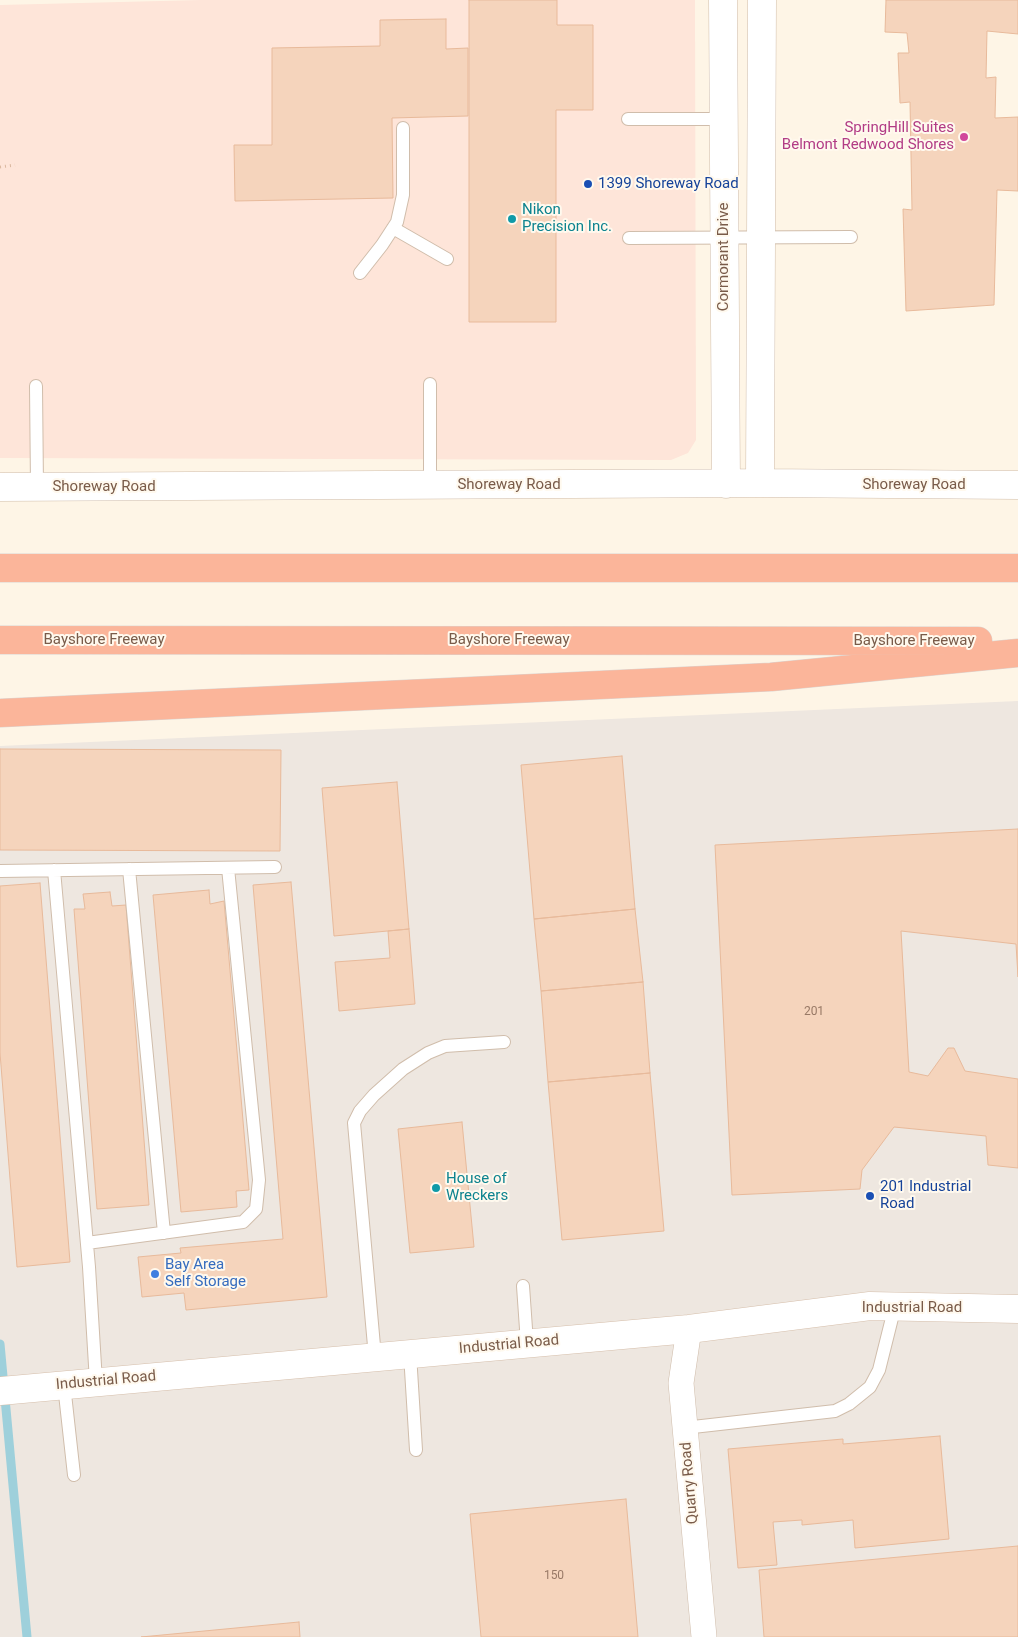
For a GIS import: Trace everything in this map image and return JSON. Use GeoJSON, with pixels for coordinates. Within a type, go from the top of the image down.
{"type":"FeatureCollection","features":[{"type":"Feature","properties":{"kind":"highway"},"geometry":{"type":"LineString","coordinates":[[0,568],[1018,568]]}},
{"type":"Feature","properties":{"kind":"highway","name":"Bayshore Freeway"},"geometry":{"type":"LineString","coordinates":[[0,640],[1018,641]]}},
{"type":"Feature","properties":{"kind":"highway"},"geometry":{"type":"LineString","coordinates":[[0,713],[771,676],[1018,653]]}},
{"type":"Feature","properties":{"kind":"street","name":"Cormorant Drive"},"geometry":{"type":"LineString","coordinates":[[723,0],[726,484]]}},
{"type":"Feature","properties":{"kind":"street"},"geometry":{"type":"LineString","coordinates":[[760,483],[762,0]]}},
{"type":"Feature","properties":{"kind":"street","name":"Shoreway Road"},"geometry":{"type":"LineString","coordinates":[[0,487],[760,483],[1018,486]]}},
{"type":"Feature","properties":{"kind":"street","name":"Industrial Road"},"geometry":{"type":"LineString","coordinates":[[0,1391],[689,1328],[870,1306],[1018,1309]]}},
{"type":"Feature","properties":{"kind":"street","name":"Quarry Road"},"geometry":{"type":"LineString","coordinates":[[689,1328],[681,1383],[704,1637]]}},
{"type":"Feature","properties":{"kind":"lane"},"geometry":{"type":"LineString","coordinates":[[628,119],[723,119]]}},
{"type":"Feature","properties":{"kind":"lane"},"geometry":{"type":"LineString","coordinates":[[360,273],[397,222],[403,195],[403,128]]}},
{"type":"Feature","properties":{"kind":"lane"},"geometry":{"type":"LineString","coordinates":[[393,228],[447,259]]}},
{"type":"Feature","properties":{"kind":"lane"},"geometry":{"type":"LineString","coordinates":[[629,238],[851,237]]}},
{"type":"Feature","properties":{"kind":"lane"},"geometry":{"type":"LineString","coordinates":[[430,384],[430,486]]}},
{"type":"Feature","properties":{"kind":"lane"},"geometry":{"type":"LineString","coordinates":[[36,386],[36,487]]}},
{"type":"Feature","properties":{"kind":"lane"},"geometry":{"type":"LineString","coordinates":[[0,871],[275,867]]}},
{"type":"Feature","properties":{"kind":"lane"},"geometry":{"type":"LineString","coordinates":[[87,1243],[243,1222],[256,1209],[259,1180],[228,868]]}},
{"type":"Feature","properties":{"kind":"lane"},"geometry":{"type":"LineString","coordinates":[[129,869],[164,1233]]}},
{"type":"Feature","properties":{"kind":"lane"},"geometry":{"type":"LineString","coordinates":[[54,870],[87,1243],[96,1382]]}},
{"type":"Feature","properties":{"kind":"lane"},"geometry":{"type":"LineString","coordinates":[[375,1357],[354,1123],[360,1111],[374,1095],[403,1069],[428,1053],[445,1046],[504,1042]]}},
{"type":"Feature","properties":{"kind":"lane"},"geometry":{"type":"LineString","coordinates":[[522,1286],[527,1343]]}},
{"type":"Feature","properties":{"kind":"lane"},"geometry":{"type":"LineString","coordinates":[[684,1428],[835,1411],[849,1404],[870,1387],[879,1370],[895,1306]]}},
{"type":"Feature","properties":{"kind":"lane"},"geometry":{"type":"LineString","coordinates":[[410,1354],[416,1450]]}},
{"type":"Feature","properties":{"kind":"lane"},"geometry":{"type":"LineString","coordinates":[[57,1386],[74,1475]]}},
{"type":"Feature","properties":{"kind":"path"},"geometry":{"type":"LineString","coordinates":[[0,167],[15,165]]}},
{"type":"Feature","properties":{"kind":"shaded area"},"geometry":{"type":"Polygon","coordinates":[[[201,0],[695,0],[696,440],[688,453],[671,460],[0,458],[0,5],[201,0]]]}},
{"type":"Feature","properties":{"kind":"shaded area"},"geometry":{"type":"Polygon","coordinates":[[[1018,701],[1018,1637],[0,1637],[0,746],[1018,701]]]}},
{"type":"Feature","properties":{"kind":"building","name":"Nikon Precision Inc."},"geometry":{"type":"Polygon","coordinates":[[[469,0],[557,0],[557,25],[593,25],[593,110],[556,110],[556,322],[469,322],[469,0]]]}},
{"type":"Feature","properties":{"kind":"building","name":"SpringHill Suites Belmont Redwood Shores"},"geometry":{"type":"Polygon","coordinates":[[[886,0],[1018,0],[1018,34],[987,31],[986,78],[996,77],[995,118],[1018,117],[1018,191],[997,190],[994,305],[906,311],[903,209],[912,210],[910,102],[900,103],[898,53],[909,53],[907,33],[885,32],[886,0]]]}},
{"type":"Feature","properties":{"kind":"building"},"geometry":{"type":"Polygon","coordinates":[[[446,19],[446,49],[468,48],[468,116],[392,118],[393,198],[235,201],[234,145],[272,145],[272,48],[380,46],[380,20],[446,19]]]}},
{"type":"Feature","properties":{"kind":"building"},"geometry":{"type":"Polygon","coordinates":[[[0,749],[281,750],[280,851],[0,850],[0,749]]]}},
{"type":"Feature","properties":{"kind":"building"},"geometry":{"type":"Polygon","coordinates":[[[622,756],[635,909],[534,919],[521,765],[622,756]]]}},
{"type":"Feature","properties":{"kind":"building"},"geometry":{"type":"Polygon","coordinates":[[[397,782],[409,929],[334,936],[322,788],[397,782]]]}},
{"type":"Feature","properties":{"kind":"building"},"geometry":{"type":"Polygon","coordinates":[[[1018,829],[1018,977],[1016,944],[901,931],[909,1072],[928,1076],[948,1048],[954,1048],[965,1071],[1018,1079],[1018,1168],[988,1165],[986,1136],[894,1127],[862,1170],[860,1189],[732,1195],[715,845],[1018,829]]]}},
{"type":"Feature","properties":{"kind":"building"},"geometry":{"type":"Polygon","coordinates":[[[291,882],[327,1297],[186,1310],[184,1293],[142,1297],[138,1257],[181,1253],[180,1248],[283,1239],[253,885],[291,882]]]}},
{"type":"Feature","properties":{"kind":"building"},"geometry":{"type":"Polygon","coordinates":[[[40,883],[70,1262],[17,1267],[0,1053],[0,886],[40,883]]]}},
{"type":"Feature","properties":{"kind":"building"},"geometry":{"type":"Polygon","coordinates":[[[209,890],[210,904],[224,901],[249,1190],[236,1191],[237,1207],[181,1212],[153,895],[209,890]]]}},
{"type":"Feature","properties":{"kind":"building"},"geometry":{"type":"Polygon","coordinates":[[[110,892],[112,906],[126,905],[149,1205],[97,1209],[74,909],[85,909],[83,894],[110,892]]]}},
{"type":"Feature","properties":{"kind":"building"},"geometry":{"type":"Polygon","coordinates":[[[635,909],[643,982],[541,991],[534,919],[635,909]]]}},
{"type":"Feature","properties":{"kind":"building"},"geometry":{"type":"Polygon","coordinates":[[[409,929],[415,1004],[339,1011],[335,962],[390,958],[388,931],[409,929]]]}},
{"type":"Feature","properties":{"kind":"building"},"geometry":{"type":"Polygon","coordinates":[[[643,982],[650,1073],[548,1082],[541,991],[643,982]]]}},
{"type":"Feature","properties":{"kind":"building"},"geometry":{"type":"Polygon","coordinates":[[[650,1073],[664,1231],[562,1240],[548,1082],[650,1073]]]}},
{"type":"Feature","properties":{"kind":"building","name":"House of Wreckers"},"geometry":{"type":"Polygon","coordinates":[[[462,1122],[474,1247],[410,1253],[398,1129],[462,1122]]]}},
{"type":"Feature","properties":{"kind":"building"},"geometry":{"type":"Polygon","coordinates":[[[940,1436],[949,1539],[855,1548],[853,1520],[802,1525],[802,1520],[773,1522],[777,1565],[738,1568],[728,1449],[843,1439],[843,1444],[940,1436]]]}},
{"type":"Feature","properties":{"kind":"building"},"geometry":{"type":"Polygon","coordinates":[[[626,1499],[638,1637],[481,1637],[470,1514],[626,1499]]]}},
{"type":"Feature","properties":{"kind":"building"},"geometry":{"type":"Polygon","coordinates":[[[1018,1546],[1018,1637],[764,1637],[759,1570],[1018,1546]]]}},
{"type":"Feature","properties":{"kind":"building"},"geometry":{"type":"Polygon","coordinates":[[[299,1622],[300,1637],[141,1637],[299,1622]]]}},
{"type":"Feature","properties":{"kind":"waterway"},"geometry":{"type":"LineString","coordinates":[[0,1344],[27,1637]]}},
{"type":"Feature","properties":{"kind":"place","name":"SpringHill Suites Belmont Redwood Shores"},"geometry":{"type":"Point","coordinates":[964,137]}},
{"type":"Feature","properties":{"kind":"place","name":"1399 Shoreway Road"},"geometry":{"type":"Point","coordinates":[588,184]}},
{"type":"Feature","properties":{"kind":"place","name":"Nikon Precision Inc."},"geometry":{"type":"Point","coordinates":[512,219]}},
{"type":"Feature","properties":{"kind":"place","name":"House of Wreckers"},"geometry":{"type":"Point","coordinates":[436,1188]}},
{"type":"Feature","properties":{"kind":"place","name":"201 Industrial Road"},"geometry":{"type":"Point","coordinates":[870,1196]}},
{"type":"Feature","properties":{"kind":"place","name":"Bay Area Self Storage"},"geometry":{"type":"Point","coordinates":[155,1274]}}]}
